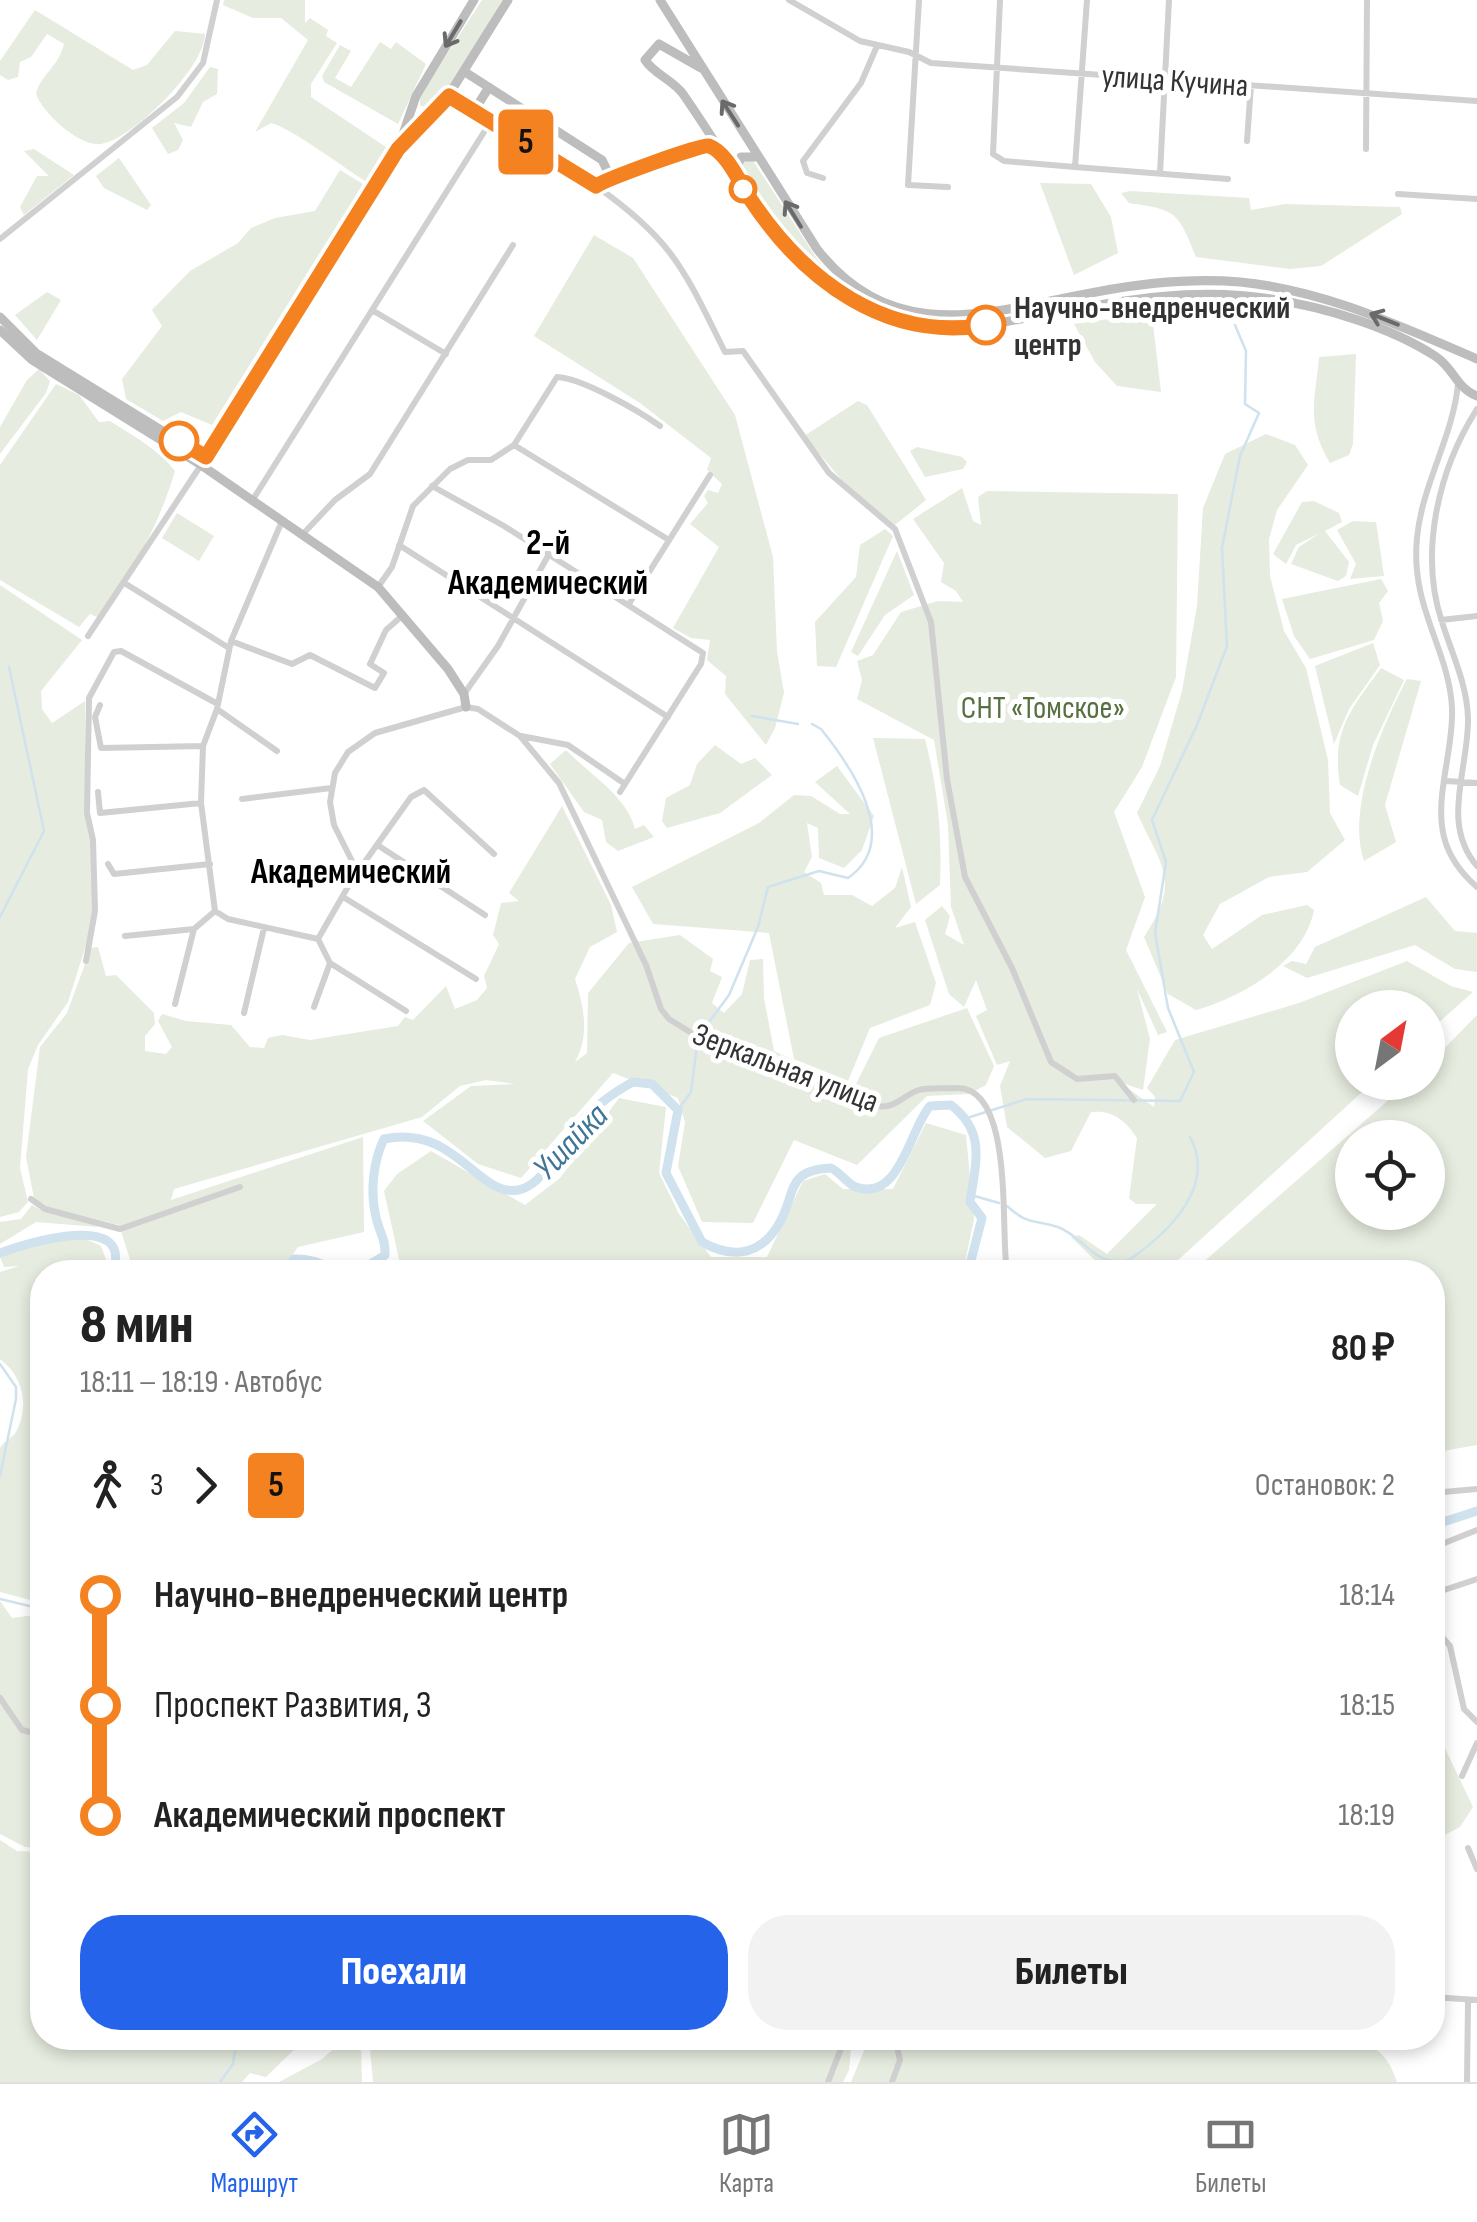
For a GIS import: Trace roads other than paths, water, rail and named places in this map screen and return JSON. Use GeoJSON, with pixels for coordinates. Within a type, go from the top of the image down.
{"type":"FeatureCollection","features":[{"type":"Feature","properties":{"kind":"street"},"geometry":{"type":"LineString","coordinates":[[0,239],[178,97],[203,63],[217,0]]}},
{"type":"Feature","properties":{"kind":"street"},"geometry":{"type":"LineString","coordinates":[[398,149],[449,96],[508,0]]}},
{"type":"Feature","properties":{"kind":"street"},"geometry":{"type":"LineString","coordinates":[[660,0],[831,267],[866,295],[926,316],[976,314],[1122,287],[1197,280],[1232,282],[1319,296],[1475,358]]}},
{"type":"Feature","properties":{"kind":"street","name":"улица Кучина"},"geometry":{"type":"LineString","coordinates":[[789,0],[877,46],[915,54],[930,63],[1477,101]]}},
{"type":"Feature","properties":{"kind":"street"},"geometry":{"type":"LineString","coordinates":[[919,0],[908,184],[948,187]]}},
{"type":"Feature","properties":{"kind":"street"},"geometry":{"type":"LineString","coordinates":[[1000,0],[992,150],[1004,161],[1228,179]]}},
{"type":"Feature","properties":{"kind":"street"},"geometry":{"type":"LineString","coordinates":[[1075,167],[1087,0]]}},
{"type":"Feature","properties":{"kind":"street"},"geometry":{"type":"LineString","coordinates":[[1160,174],[1169,0]]}},
{"type":"Feature","properties":{"kind":"street"},"geometry":{"type":"LineString","coordinates":[[1366,0],[1366,149]]}},
{"type":"Feature","properties":{"kind":"street"},"geometry":{"type":"LineString","coordinates":[[88,636],[126,584],[398,149],[416,96],[470,1]]}},
{"type":"Feature","properties":{"kind":"street"},"geometry":{"type":"LineString","coordinates":[[702,68],[659,44],[652,47],[647,65],[680,90],[775,233],[803,262],[855,303],[892,320],[925,328],[976,326],[1124,299],[1198,293],[1275,299],[1352,320],[1429,352],[1477,396]]}},
{"type":"Feature","properties":{"kind":"street"},"geometry":{"type":"LineString","coordinates":[[823,178],[807,173],[803,161],[861,83],[877,46]]}},
{"type":"Feature","properties":{"kind":"street"},"geometry":{"type":"LineString","coordinates":[[465,72],[602,160],[610,176]]}},
{"type":"Feature","properties":{"kind":"street"},"geometry":{"type":"LineString","coordinates":[[1247,141],[1251,85]]}},
{"type":"Feature","properties":{"kind":"street"},"geometry":{"type":"LineString","coordinates":[[474,111],[489,88]]}},
{"type":"Feature","properties":{"kind":"street"},"geometry":{"type":"LineString","coordinates":[[416,96],[422,114],[436,113]]}},
{"type":"Feature","properties":{"kind":"street"},"geometry":{"type":"LineString","coordinates":[[449,96],[596,186],[660,236],[683,269],[725,352],[743,350],[829,473],[895,530],[932,622],[947,779],[965,878],[1012,968],[1051,1062],[1077,1079],[1115,1076],[1134,1100]]}},
{"type":"Feature","properties":{"kind":"street"},"geometry":{"type":"LineString","coordinates":[[252,501],[491,121]]}},
{"type":"Feature","properties":{"kind":"street"},"geometry":{"type":"LineString","coordinates":[[534,147],[547,125]]}},
{"type":"Feature","properties":{"kind":"street"},"geometry":{"type":"LineString","coordinates":[[596,186],[610,176],[649,168],[698,145],[711,147],[723,157]]}},
{"type":"Feature","properties":{"kind":"street"},"geometry":{"type":"LineString","coordinates":[[734,175],[742,157],[759,158]]}},
{"type":"Feature","properties":{"kind":"street"},"geometry":{"type":"LineString","coordinates":[[1398,194],[1477,199]]}},
{"type":"Feature","properties":{"kind":"street"},"geometry":{"type":"LineString","coordinates":[[302,535],[335,500],[370,474],[514,245]]}},
{"type":"Feature","properties":{"kind":"street"},"geometry":{"type":"LineString","coordinates":[[1197,280],[1198,293]]}},
{"type":"Feature","properties":{"kind":"street"},"geometry":{"type":"LineString","coordinates":[[1232,282],[1232,294]]}},
{"type":"Feature","properties":{"kind":"street"},"geometry":{"type":"LineString","coordinates":[[892,320],[896,308]]}},
{"type":"Feature","properties":{"kind":"street"},"geometry":{"type":"LineString","coordinates":[[372,310],[446,354]]}},
{"type":"Feature","properties":{"kind":"street"},"geometry":{"type":"LineString","coordinates":[[925,328],[926,316]]}},
{"type":"Feature","properties":{"kind":"street"},"geometry":{"type":"LineString","coordinates":[[0,317],[34,357]]}},
{"type":"Feature","properties":{"kind":"street"},"geometry":{"type":"LineString","coordinates":[[0,330],[34,357],[203,461],[252,501],[378,587],[404,614],[464,694],[466,707],[366,737],[341,762],[331,788],[334,826],[356,865]]}},
{"type":"Feature","properties":{"kind":"street"},"geometry":{"type":"LineString","coordinates":[[1475,358],[1460,364],[1455,412],[1428,485],[1416,544],[1421,602],[1452,702],[1444,837],[1454,860],[1477,888]]}},
{"type":"Feature","properties":{"kind":"street"},"geometry":{"type":"LineString","coordinates":[[378,587],[392,567],[413,506],[462,461],[492,460],[514,445],[552,382],[563,376],[615,403],[628,404],[660,426]]}},
{"type":"Feature","properties":{"kind":"street"},"geometry":{"type":"LineString","coordinates":[[1477,408],[1435,517],[1432,570],[1441,620],[1466,698],[1459,832],[1477,866]]}},
{"type":"Feature","properties":{"kind":"street"},"geometry":{"type":"LineString","coordinates":[[514,445],[669,540]]}},
{"type":"Feature","properties":{"kind":"street"},"geometry":{"type":"LineString","coordinates":[[629,604],[710,475]]}},
{"type":"Feature","properties":{"kind":"street"},"geometry":{"type":"LineString","coordinates":[[432,486],[550,554],[704,656],[620,792]]}},
{"type":"Feature","properties":{"kind":"street"},"geometry":{"type":"LineString","coordinates":[[282,521],[230,644],[203,746],[201,803],[216,911],[228,919],[318,939]]}},
{"type":"Feature","properties":{"kind":"street"},"geometry":{"type":"LineString","coordinates":[[399,545],[668,717]]}},
{"type":"Feature","properties":{"kind":"street"},"geometry":{"type":"LineString","coordinates":[[464,694],[550,554]]}},
{"type":"Feature","properties":{"kind":"street"},"geometry":{"type":"LineString","coordinates":[[126,584],[230,644],[292,664],[310,655],[375,688],[384,672],[370,664],[386,630],[404,614]]}},
{"type":"Feature","properties":{"kind":"street"},"geometry":{"type":"LineString","coordinates":[[1441,620],[1477,616]]}},
{"type":"Feature","properties":{"kind":"street"},"geometry":{"type":"LineString","coordinates":[[86,961],[95,911],[93,840],[87,813],[89,698],[114,652],[121,651],[216,706],[277,751]]}},
{"type":"Feature","properties":{"kind":"street"},"geometry":{"type":"LineString","coordinates":[[100,705],[94,717],[102,748],[203,746]]}},
{"type":"Feature","properties":{"kind":"street","name":"Зеркальная улица"},"geometry":{"type":"LineString","coordinates":[[466,707],[499,719],[520,736],[568,798],[646,965],[661,1010],[670,1018],[706,1042],[741,1044],[878,1106],[892,1106],[929,1089],[972,1090],[987,1102],[996,1122],[998,1169],[1006,1198],[1002,1224],[1006,1260]]}},
{"type":"Feature","properties":{"kind":"street"},"geometry":{"type":"LineString","coordinates":[[520,736],[568,744],[625,784]]}},
{"type":"Feature","properties":{"kind":"street"},"geometry":{"type":"LineString","coordinates":[[1446,781],[1477,782]]}},
{"type":"Feature","properties":{"kind":"street"},"geometry":{"type":"LineString","coordinates":[[242,799],[331,788]]}},
{"type":"Feature","properties":{"kind":"street"},"geometry":{"type":"LineString","coordinates":[[262,863],[316,868],[356,865],[369,859],[411,797],[424,790],[494,854]]}},
{"type":"Feature","properties":{"kind":"street"},"geometry":{"type":"LineString","coordinates":[[98,792],[100,813],[201,803]]}},
{"type":"Feature","properties":{"kind":"street"},"geometry":{"type":"LineString","coordinates":[[378,846],[485,914]]}},
{"type":"Feature","properties":{"kind":"street"},"geometry":{"type":"LineString","coordinates":[[108,864],[114,874],[210,864]]}},
{"type":"Feature","properties":{"kind":"street"},"geometry":{"type":"LineString","coordinates":[[318,939],[343,897],[356,865]]}},
{"type":"Feature","properties":{"kind":"street"},"geometry":{"type":"LineString","coordinates":[[343,897],[476,978]]}},
{"type":"Feature","properties":{"kind":"street"},"geometry":{"type":"LineString","coordinates":[[175,1004],[194,930],[216,911]]}},
{"type":"Feature","properties":{"kind":"street"},"geometry":{"type":"LineString","coordinates":[[244,1013],[264,928]]}},
{"type":"Feature","properties":{"kind":"street"},"geometry":{"type":"LineString","coordinates":[[125,936],[194,930]]}},
{"type":"Feature","properties":{"kind":"street"},"geometry":{"type":"LineString","coordinates":[[318,939],[330,964],[406,1011]]}},
{"type":"Feature","properties":{"kind":"street"},"geometry":{"type":"LineString","coordinates":[[314,1006],[330,964]]}},
{"type":"Feature","properties":{"kind":"street"},"geometry":{"type":"LineString","coordinates":[[31,1199],[66,1216],[120,1228],[240,1187]]}},
{"type":"Feature","properties":{"kind":"street"},"geometry":{"type":"LineString","coordinates":[[1445,1492],[1477,1489]]}},
{"type":"Feature","properties":{"kind":"street"},"geometry":{"type":"LineString","coordinates":[[1445,1543],[1477,1530]]}},
{"type":"Feature","properties":{"kind":"street"},"geometry":{"type":"LineString","coordinates":[[1445,1590],[1477,1579]]}},
{"type":"Feature","properties":{"kind":"street"},"geometry":{"type":"LineString","coordinates":[[1445,1640],[1450,1646],[1464,1709],[1477,1722]]}},
{"type":"Feature","properties":{"kind":"street"},"geometry":{"type":"LineString","coordinates":[[0,1698],[22,1730],[30,1732]]}},
{"type":"Feature","properties":{"kind":"street"},"geometry":{"type":"LineString","coordinates":[[1462,1776],[1477,1742]]}},
{"type":"Feature","properties":{"kind":"street"},"geometry":{"type":"LineString","coordinates":[[1468,1848],[1477,1868]]}},
{"type":"Feature","properties":{"kind":"street"},"geometry":{"type":"LineString","coordinates":[[1445,1999],[1477,2000]]}},
{"type":"Feature","properties":{"kind":"street"},"geometry":{"type":"LineString","coordinates":[[1467,2082],[1468,2002]]}},
{"type":"Feature","properties":{"kind":"street"},"geometry":{"type":"LineString","coordinates":[[828,2082],[840,2050]]}},
{"type":"Feature","properties":{"kind":"street"},"geometry":{"type":"LineString","coordinates":[[892,2082],[900,2060],[898,2050]]}},
{"type":"Feature","properties":{"kind":"waterway"},"geometry":{"type":"LineString","coordinates":[[967,1118],[1027,1099],[1180,1101],[1194,1072],[1168,1008],[1155,933],[1166,862],[1152,820],[1197,725],[1227,646],[1222,548],[1240,456],[1259,413],[1245,404],[1246,351],[1235,325]]}},
{"type":"Feature","properties":{"kind":"waterway"},"geometry":{"type":"LineString","coordinates":[[0,917],[44,831],[9,667]]}},
{"type":"Feature","properties":{"kind":"waterway","name":"Академический"},"geometry":{"type":"LineString","coordinates":[[752,716],[798,724]]}},
{"type":"Feature","properties":{"kind":"waterway","name":"Академический"},"geometry":{"type":"LineString","coordinates":[[678,1110],[691,1092],[698,1037],[729,995],[758,927],[768,887],[819,871],[848,878],[864,862],[871,844],[871,824],[857,782],[833,744],[812,724]]}},
{"type":"Feature","properties":{"kind":"waterway","name":"Ушайка"},"geometry":{"type":"LineString","coordinates":[[377,1260],[385,1255],[373,1188],[384,1139],[409,1137],[430,1142],[449,1151],[493,1185],[507,1190],[522,1189],[538,1179],[587,1116],[633,1082],[652,1084],[678,1110],[666,1173],[702,1242],[736,1252],[766,1241],[781,1220],[795,1184],[807,1173],[831,1168],[856,1187],[871,1189],[883,1184],[902,1161],[930,1106],[951,1105],[970,1126],[976,1149],[970,1202],[982,1218],[971,1260]]}},
{"type":"Feature","properties":{"kind":"waterway"},"geometry":{"type":"LineString","coordinates":[[1129,1260],[1173,1222],[1193,1191],[1197,1156],[1190,1137]]}},
{"type":"Feature","properties":{"kind":"waterway"},"geometry":{"type":"LineString","coordinates":[[971,1195],[999,1203]]}},
{"type":"Feature","properties":{"kind":"waterway"},"geometry":{"type":"LineString","coordinates":[[1007,1206],[1026,1219],[1068,1232],[1107,1260]]}},
{"type":"Feature","properties":{"kind":"waterway","name":"Ушайка"},"geometry":{"type":"LineString","coordinates":[[0,1253],[52,1238],[93,1236],[108,1241],[114,1260]]}},
{"type":"Feature","properties":{"kind":"waterway","name":"Ушайка"},"geometry":{"type":"LineString","coordinates":[[293,1260],[308,1260]]}},
{"type":"Feature","properties":{"kind":"waterway"},"geometry":{"type":"LineString","coordinates":[[0,1364],[16,1387],[0,1476]]}},
{"type":"Feature","properties":{"kind":"waterway","name":"Ушайка"},"geometry":{"type":"LineString","coordinates":[[1445,1521],[1477,1511]]}},
{"type":"Feature","properties":{"kind":"waterway"},"geometry":{"type":"LineString","coordinates":[[0,1599],[30,1606]]}},
{"type":"Feature","properties":{"kind":"waterway"},"geometry":{"type":"LineString","coordinates":[[220,2082],[233,2064],[235,2050]]}},
{"type":"Feature","properties":{"kind":"place","name":"Научно-внедренческий центр"},"geometry":{"type":"Point","coordinates":[986,325]}},
{"type":"Feature","properties":{"kind":"district","name":"2-й Академический"},"geometry":{"type":"Point","coordinates":[548,562]}},
{"type":"Feature","properties":{"kind":"district","name":"Академический"},"geometry":{"type":"Point","coordinates":[351,871]}},
{"type":"Feature","properties":{"kind":"park label","name":"СНТ «Томское»"},"geometry":{"type":"Point","coordinates":[1043,707]}}]}
